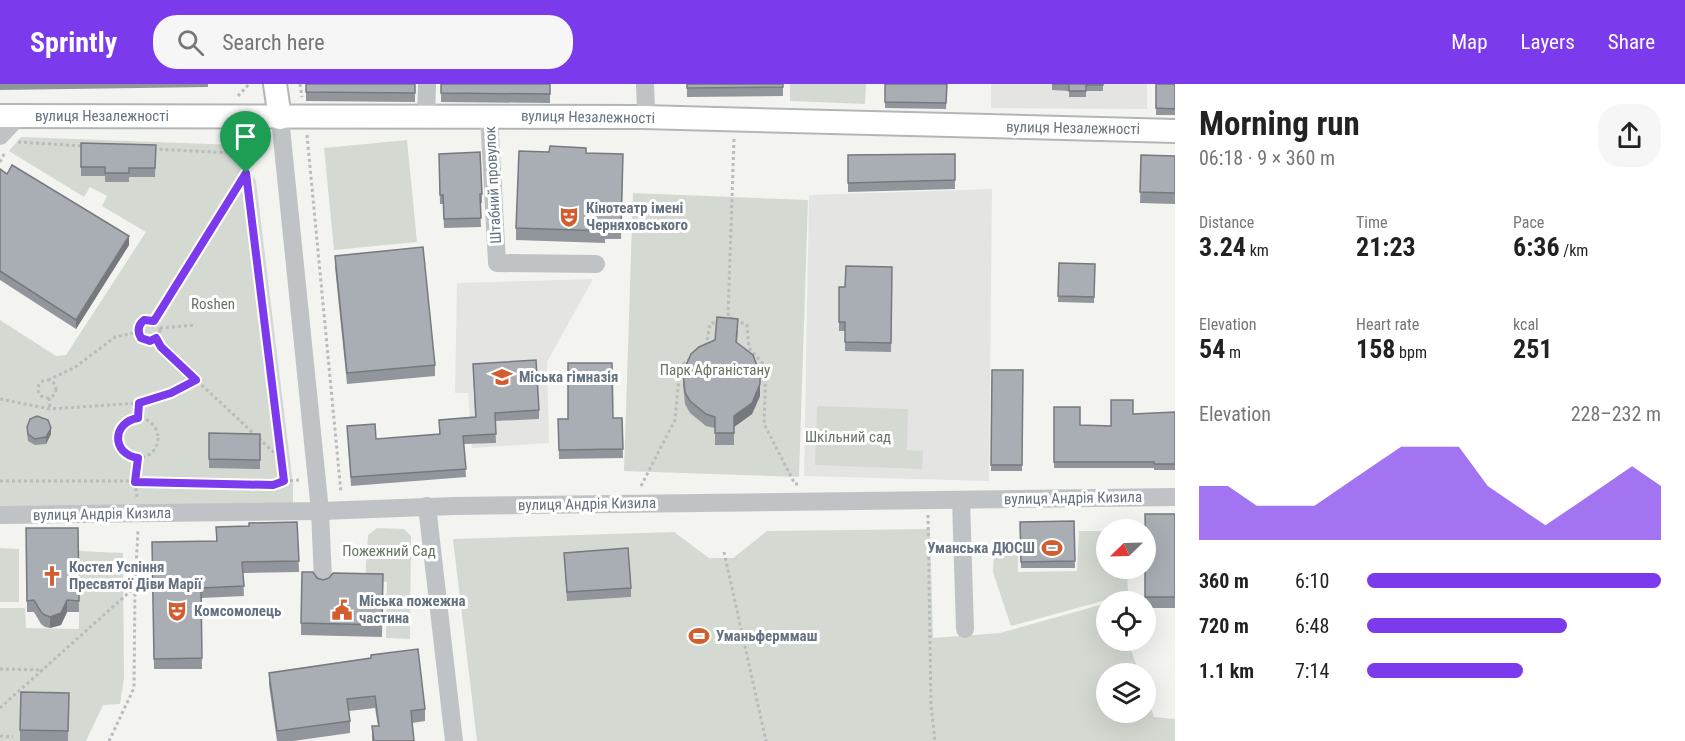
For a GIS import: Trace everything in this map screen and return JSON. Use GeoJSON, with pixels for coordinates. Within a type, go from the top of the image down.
{"type":"FeatureCollection","features":[{"type":"Feature","properties":{"kind":"main road"},"geometry":{"type":"LineString","coordinates":[[275,84],[280,118]]}},
{"type":"Feature","properties":{"kind":"main road","name":"вулиця Незалежності"},"geometry":{"type":"LineString","coordinates":[[10,116],[643,117],[1175,131]]}},
{"type":"Feature","properties":{"kind":"street"},"geometry":{"type":"LineString","coordinates":[[426,117],[427,84]]}},
{"type":"Feature","properties":{"kind":"street"},"geometry":{"type":"LineString","coordinates":[[643,117],[646,110],[645,84]]}},
{"type":"Feature","properties":{"kind":"street"},"geometry":{"type":"LineString","coordinates":[[6,143],[10,116]]}},
{"type":"Feature","properties":{"kind":"street","name":"Штабний провулок"},"geometry":{"type":"LineString","coordinates":[[489,116],[497,263],[596,264]]}},
{"type":"Feature","properties":{"kind":"street"},"geometry":{"type":"LineString","coordinates":[[280,118],[320,511],[323,580]]}},
{"type":"Feature","properties":{"kind":"street","name":"вулиця Андрія Кизила"},"geometry":{"type":"LineString","coordinates":[[0,515],[320,511],[427,506],[1175,497]]}},
{"type":"Feature","properties":{"kind":"street"},"geometry":{"type":"LineString","coordinates":[[961,500],[965,629]]}},
{"type":"Feature","properties":{"kind":"street"},"geometry":{"type":"LineString","coordinates":[[427,506],[454,741]]}},
{"type":"Feature","properties":{"kind":"path"},"geometry":{"type":"LineString","coordinates":[[307,135],[340,493]]}},
{"type":"Feature","properties":{"kind":"path"},"geometry":{"type":"LineString","coordinates":[[0,162],[6,143],[93,146]]}},
{"type":"Feature","properties":{"kind":"path"},"geometry":{"type":"LineString","coordinates":[[0,481],[279,484],[284,481],[246,173],[234,153],[152,149]]}},
{"type":"Feature","properties":{"kind":"path"},"geometry":{"type":"LineString","coordinates":[[154,321],[246,173]]}},
{"type":"Feature","properties":{"kind":"path"},"geometry":{"type":"LineString","coordinates":[[728,318],[733,177]]}},
{"type":"Feature","properties":{"kind":"path"},"geometry":{"type":"LineString","coordinates":[[705,348],[710,324],[728,318],[747,325],[749,348],[766,366],[764,424],[795,484],[807,484]]}},
{"type":"Feature","properties":{"kind":"path"},"geometry":{"type":"LineString","coordinates":[[138,332],[144,320],[154,321],[160,328]]}},
{"type":"Feature","properties":{"kind":"path"},"geometry":{"type":"LineString","coordinates":[[160,328],[195,325]]}},
{"type":"Feature","properties":{"kind":"path"},"geometry":{"type":"LineString","coordinates":[[138,332],[144,339],[150,341],[156,338],[160,328]]}},
{"type":"Feature","properties":{"kind":"path"},"geometry":{"type":"LineString","coordinates":[[48,380],[56,385],[56,390],[54,395],[48,398],[41,396],[38,388],[40,383],[74,368],[115,337],[138,332]]}},
{"type":"Feature","properties":{"kind":"path"},"geometry":{"type":"LineString","coordinates":[[156,338],[161,347],[283,460]]}},
{"type":"Feature","properties":{"kind":"path"},"geometry":{"type":"LineString","coordinates":[[641,486],[675,420],[680,366],[697,354]]}},
{"type":"Feature","properties":{"kind":"path"},"geometry":{"type":"LineString","coordinates":[[0,399],[50,409],[139,403],[171,393],[196,380]]}},
{"type":"Feature","properties":{"kind":"path"},"geometry":{"type":"LineString","coordinates":[[48,398],[50,409]]}},
{"type":"Feature","properties":{"kind":"path"},"geometry":{"type":"LineString","coordinates":[[138,418],[139,403]]}},
{"type":"Feature","properties":{"kind":"path"},"geometry":{"type":"LineString","coordinates":[[138,418],[144,419],[154,427],[158,438],[154,450],[138,458],[122,450],[118,438],[119,432],[127,422],[138,418]]}},
{"type":"Feature","properties":{"kind":"path"},"geometry":{"type":"LineString","coordinates":[[109,741],[134,688],[138,513],[135,482],[138,458]]}},
{"type":"Feature","properties":{"kind":"path"},"geometry":{"type":"LineString","coordinates":[[928,534],[931,706],[935,741]]}},
{"type":"Feature","properties":{"kind":"path"},"geometry":{"type":"LineString","coordinates":[[724,552],[766,741]]}},
{"type":"Feature","properties":{"kind":"path"},"geometry":{"type":"LineString","coordinates":[[0,708],[135,587]]}},
{"type":"Feature","properties":{"kind":"path"},"geometry":{"type":"LineString","coordinates":[[0,669],[43,670]]}},
{"type":"Feature","properties":{"kind":"path"},"geometry":{"type":"LineString","coordinates":[[0,736],[13,736]]}},
{"type":"Feature","properties":{"kind":"shaded area"},"geometry":{"type":"Polygon","coordinates":[[[991,84],[1147,84],[1147,109],[991,108],[991,84]]]}},
{"type":"Feature","properties":{"kind":"shaded area"},"geometry":{"type":"Polygon","coordinates":[[[992,189],[989,481],[804,476],[809,195],[992,189]]]}},
{"type":"Feature","properties":{"kind":"shaded area","name":"Міська гімназія"},"geometry":{"type":"Polygon","coordinates":[[[593,279],[547,362],[549,443],[472,448],[468,393],[455,393],[457,283],[593,279]]]}},
{"type":"Feature","properties":{"kind":"green space"},"geometry":{"type":"Polygon","coordinates":[[[790,84],[866,84],[865,104],[790,101],[790,84]]]}},
{"type":"Feature","properties":{"kind":"green space","name":"Roshen"},"geometry":{"type":"Polygon","coordinates":[[[21,137],[236,145],[256,181],[293,485],[293,504],[0,510],[0,320],[56,356],[66,355],[146,232],[102,206],[107,196],[90,187],[84,197],[9,151],[21,137]]]}},
{"type":"Feature","properties":{"kind":"green space"},"geometry":{"type":"Polygon","coordinates":[[[407,140],[417,242],[334,250],[324,148],[407,140]]]}},
{"type":"Feature","properties":{"kind":"green space","name":"Парк Афганістану"},"geometry":{"type":"Polygon","coordinates":[[[633,193],[808,200],[799,477],[624,471],[633,193]]]}},
{"type":"Feature","properties":{"kind":"green space","name":"Шкільний сад"},"geometry":{"type":"Polygon","coordinates":[[[817,406],[908,409],[907,450],[923,451],[922,469],[815,465],[817,406]]]}},
{"type":"Feature","properties":{"kind":"green space","name":"Пожежний Сад"},"geometry":{"type":"Polygon","coordinates":[[[377,528],[404,529],[411,536],[410,639],[386,638],[387,582],[365,581],[368,535],[377,528]]]}},
{"type":"Feature","properties":{"kind":"green space","name":"Уманьферммаш"},"geometry":{"type":"Polygon","coordinates":[[[930,529],[933,638],[1000,633],[1096,606],[1096,651],[1131,651],[1136,663],[1096,663],[1096,723],[1156,723],[1156,717],[1175,719],[1175,741],[477,741],[453,539],[674,532],[709,558],[733,558],[767,531],[930,529]]]}},
{"type":"Feature","properties":{"kind":"green space"},"geometry":{"type":"Polygon","coordinates":[[[1079,531],[1096,531],[1096,579],[1127,579],[1128,591],[1096,591],[1096,603],[1011,626],[993,572],[994,550],[1018,551],[1018,572],[1077,571],[1079,531]]]}},
{"type":"Feature","properties":{"kind":"green space"},"geometry":{"type":"Polygon","coordinates":[[[0,548],[19,549],[19,602],[0,602],[0,548]]]}},
{"type":"Feature","properties":{"kind":"green space"},"geometry":{"type":"Polygon","coordinates":[[[79,551],[123,553],[124,678],[120,704],[103,705],[86,741],[0,741],[0,608],[25,608],[26,628],[79,629],[79,551]]]}},
{"type":"Feature","properties":{"kind":"building"},"geometry":{"type":"Polygon","coordinates":[[[306,84],[415,84],[415,93],[306,92],[306,84]]]}},
{"type":"Feature","properties":{"kind":"building"},"geometry":{"type":"Polygon","coordinates":[[[441,84],[550,84],[550,94],[441,93],[441,84]]]}},
{"type":"Feature","properties":{"kind":"building"},"geometry":{"type":"Polygon","coordinates":[[[687,84],[783,84],[783,87],[687,88],[687,84]]]}},
{"type":"Feature","properties":{"kind":"building"},"geometry":{"type":"Polygon","coordinates":[[[885,84],[947,84],[946,103],[885,102],[885,84]]]}},
{"type":"Feature","properties":{"kind":"building"},"geometry":{"type":"Polygon","coordinates":[[[1069,84],[1103,85],[1086,85],[1086,91],[1069,91],[1069,84]]]}},
{"type":"Feature","properties":{"kind":"building"},"geometry":{"type":"Polygon","coordinates":[[[1156,84],[1175,84],[1175,109],[1156,108],[1156,84]]]}},
{"type":"Feature","properties":{"kind":"building"},"geometry":{"type":"Polygon","coordinates":[[[81,143],[156,145],[155,168],[129,168],[129,173],[105,173],[105,167],[81,167],[81,143]]]}},
{"type":"Feature","properties":{"kind":"building","name":"Кінотеатр імені Черняховського"},"geometry":{"type":"Polygon","coordinates":[[[550,146],[586,148],[586,153],[623,154],[621,227],[605,227],[605,231],[516,228],[519,151],[549,152],[550,146]]]}},
{"type":"Feature","properties":{"kind":"building"},"geometry":{"type":"Polygon","coordinates":[[[480,152],[481,218],[444,219],[443,195],[440,195],[439,154],[480,152]]]}},
{"type":"Feature","properties":{"kind":"building"},"geometry":{"type":"Polygon","coordinates":[[[955,154],[955,180],[848,183],[848,155],[955,154]]]}},
{"type":"Feature","properties":{"kind":"building"},"geometry":{"type":"Polygon","coordinates":[[[1141,155],[1175,156],[1175,193],[1140,192],[1141,155]]]}},
{"type":"Feature","properties":{"kind":"building"},"geometry":{"type":"Polygon","coordinates":[[[12,165],[129,236],[76,320],[0,271],[0,169],[7,174],[12,165]]]}},
{"type":"Feature","properties":{"kind":"building"},"geometry":{"type":"Polygon","coordinates":[[[423,247],[435,365],[347,373],[335,256],[423,247]]]}},
{"type":"Feature","properties":{"kind":"building"},"geometry":{"type":"Polygon","coordinates":[[[1059,263],[1095,264],[1094,297],[1058,296],[1059,263]]]}},
{"type":"Feature","properties":{"kind":"building"},"geometry":{"type":"Polygon","coordinates":[[[846,266],[892,267],[891,343],[845,342],[845,322],[839,322],[839,287],[845,287],[846,266]]]}},
{"type":"Feature","properties":{"kind":"building"},"geometry":{"type":"Polygon","coordinates":[[[717,317],[738,319],[736,342],[753,355],[760,374],[760,384],[752,403],[734,416],[734,433],[715,433],[715,417],[706,414],[690,401],[685,392],[683,372],[691,354],[699,347],[715,340],[717,317]]]}},
{"type":"Feature","properties":{"kind":"building"},"geometry":{"type":"Polygon","coordinates":[[[536,360],[539,410],[495,413],[496,434],[463,436],[466,469],[351,477],[347,426],[375,424],[376,439],[440,434],[439,420],[476,417],[473,364],[536,360]]]}},
{"type":"Feature","properties":{"kind":"building"},"geometry":{"type":"Polygon","coordinates":[[[568,363],[612,363],[613,418],[622,418],[623,449],[559,450],[558,419],[568,419],[568,363]]]}},
{"type":"Feature","properties":{"kind":"building"},"geometry":{"type":"Polygon","coordinates":[[[992,370],[1023,370],[1022,465],[991,465],[992,370]]]}},
{"type":"Feature","properties":{"kind":"building"},"geometry":{"type":"Polygon","coordinates":[[[1111,400],[1133,400],[1133,414],[1175,412],[1175,464],[1054,462],[1054,407],[1080,407],[1080,425],[1111,426],[1111,400]]]}},
{"type":"Feature","properties":{"kind":"building"},"geometry":{"type":"Polygon","coordinates":[[[37,416],[48,420],[51,428],[46,437],[35,439],[28,434],[27,427],[30,419],[37,416]]]}},
{"type":"Feature","properties":{"kind":"building"},"geometry":{"type":"Polygon","coordinates":[[[209,433],[260,434],[260,460],[209,459],[209,433]]]}},
{"type":"Feature","properties":{"kind":"building"},"geometry":{"type":"Polygon","coordinates":[[[1145,514],[1175,514],[1175,597],[1156,597],[1156,591],[1145,591],[1145,579],[1156,579],[1156,519],[1145,519],[1145,514]]]}},
{"type":"Feature","properties":{"kind":"building"},"geometry":{"type":"Polygon","coordinates":[[[1074,521],[1075,561],[1021,562],[1020,522],[1074,521]]]}},
{"type":"Feature","properties":{"kind":"building"},"geometry":{"type":"Polygon","coordinates":[[[297,522],[299,561],[242,562],[244,586],[201,588],[202,658],[154,659],[152,542],[217,541],[216,527],[249,526],[249,523],[297,522]]]}},
{"type":"Feature","properties":{"kind":"building","name":"Костел Успіння Пресвятої Діви Марії"},"geometry":{"type":"Polygon","coordinates":[[[26,528],[78,528],[79,601],[67,600],[61,613],[50,617],[41,612],[34,600],[27,601],[26,528]]]}},
{"type":"Feature","properties":{"kind":"building"},"geometry":{"type":"Polygon","coordinates":[[[628,548],[631,588],[567,592],[564,553],[628,548]]]}},
{"type":"Feature","properties":{"kind":"building","name":"Міська пожежна частина"},"geometry":{"type":"Polygon","coordinates":[[[302,572],[313,572],[317,578],[323,580],[329,578],[333,573],[383,574],[382,625],[301,623],[302,572]]]}},
{"type":"Feature","properties":{"kind":"building"},"geometry":{"type":"Polygon","coordinates":[[[418,649],[425,709],[411,711],[414,741],[374,741],[372,726],[379,726],[375,696],[347,699],[350,721],[277,731],[269,673],[418,649]]]}},
{"type":"Feature","properties":{"kind":"building"},"geometry":{"type":"Polygon","coordinates":[[[21,692],[69,693],[68,731],[20,730],[21,692]]]}},
{"type":"Feature","properties":{"kind":"place","name":"Кінотеатр імені Черняховського"},"geometry":{"type":"Point","coordinates":[569,217]}},
{"type":"Feature","properties":{"kind":"place","name":"Міська гімназія"},"geometry":{"type":"Point","coordinates":[502,377]}},
{"type":"Feature","properties":{"kind":"place","name":"Уманська ДЮСШ"},"geometry":{"type":"Point","coordinates":[1052,548]}},
{"type":"Feature","properties":{"kind":"place","name":"Костел Успіння Пресвятої Діви Марії"},"geometry":{"type":"Point","coordinates":[52,576]}},
{"type":"Feature","properties":{"kind":"place","name":"Міська пожежна частина"},"geometry":{"type":"Point","coordinates":[342,610]}},
{"type":"Feature","properties":{"kind":"place","name":"Комсомолець"},"geometry":{"type":"Point","coordinates":[177,611]}},
{"type":"Feature","properties":{"kind":"place","name":"Уманьферммаш"},"geometry":{"type":"Point","coordinates":[699,636]}},
{"type":"Feature","properties":{"kind":"route"},"geometry":{"type":"LineString","coordinates":[[246,173],[284,481],[273,485],[135,482],[138,458],[126,454],[119,444],[119,432],[122,426],[138,418],[139,403],[171,393],[196,380],[161,347],[156,338],[150,341],[141,338],[138,328],[144,320],[154,321],[246,173]]}}]}
